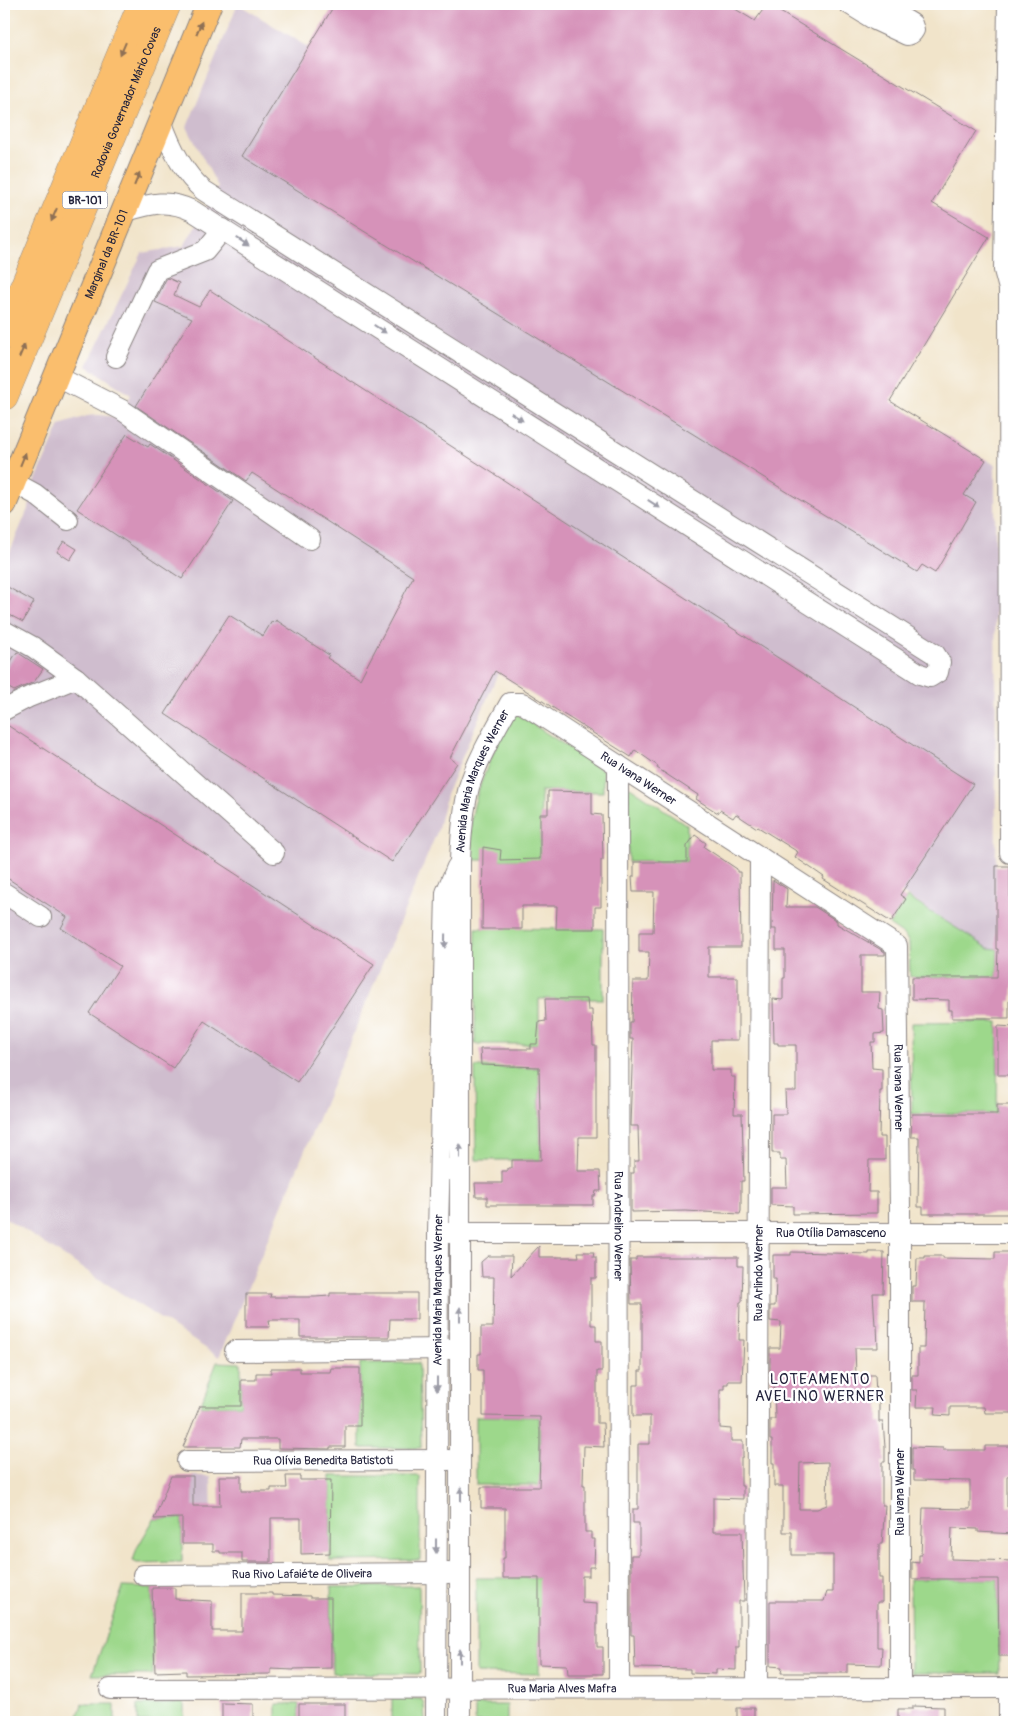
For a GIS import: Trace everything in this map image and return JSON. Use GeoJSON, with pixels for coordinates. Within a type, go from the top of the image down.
{"type":"FeatureCollection","features":[{"type":"Feature","properties":{"kind":"highway","name":"Rodovia Governador Mário Covas"},"geometry":{"type":"LineString","coordinates":[[4,335],[142,4]]}},
{"type":"Feature","properties":{"kind":"highway","name":"Rodovia Governador Mário Covas"},"geometry":{"type":"LineString","coordinates":[[4,396],[167,4]]}},
{"type":"Feature","properties":{"kind":"main road","name":"Marginal da BR-101"},"geometry":{"type":"LineString","coordinates":[[8,493],[209,4]]}},
{"type":"Feature","properties":{"kind":"street"},"geometry":{"type":"LineString","coordinates":[[849,4],[875,20],[907,35],[912,33],[914,30],[912,24],[880,4]]}},
{"type":"Feature","properties":{"kind":"street"},"geometry":{"type":"LineString","coordinates":[[1008,4],[1011,37],[1010,142],[1004,270],[1012,289],[1012,853]]}},
{"type":"Feature","properties":{"kind":"street"},"geometry":{"type":"LineString","coordinates":[[160,120],[178,158],[190,177],[203,190],[935,654],[940,662],[938,672],[930,677],[920,674],[223,229],[193,211],[173,203]]}},
{"type":"Feature","properties":{"kind":"street"},"geometry":{"type":"LineString","coordinates":[[123,212],[142,207],[173,203],[184,196],[190,177]]}},
{"type":"Feature","properties":{"kind":"street"},"geometry":{"type":"LineString","coordinates":[[116,357],[157,270],[205,251],[223,229]]}},
{"type":"Feature","properties":{"kind":"street"},"geometry":{"type":"LineString","coordinates":[[56,376],[122,410],[310,539]]}},
{"type":"Feature","properties":{"kind":"street"},"geometry":{"type":"LineString","coordinates":[[8,493],[35,494],[68,520]]}},
{"type":"Feature","properties":{"kind":"street"},"geometry":{"type":"LineString","coordinates":[[4,631],[34,647],[76,678],[274,853]]}},
{"type":"Feature","properties":{"kind":"street"},"geometry":{"type":"LineString","coordinates":[[4,710],[76,678]]}},
{"type":"Feature","properties":{"kind":"street","name":"Rua Ivana Werner"},"geometry":{"type":"LineString","coordinates":[[510,703],[522,703],[897,946],[900,1233],[900,1688]]}},
{"type":"Feature","properties":{"kind":"street","name":"Avenida Maria Marques Werner"},"geometry":{"type":"LineString","coordinates":[[460,1722],[460,861],[462,820],[470,787],[485,748],[510,703]]}},
{"type":"Feature","properties":{"kind":"street","name":"Rua Andrelino Werner"},"geometry":{"type":"LineString","coordinates":[[618,765],[619,1688]]}},
{"type":"Feature","properties":{"kind":"street","name":"Rua Arlindo Werner"},"geometry":{"type":"LineString","coordinates":[[757,1688],[760,857]]}},
{"type":"Feature","properties":{"kind":"street","name":"Avenida Maria Marques Werner"},"geometry":{"type":"LineString","coordinates":[[436,1722],[438,1234],[446,893],[460,861]]}},
{"type":"Feature","properties":{"kind":"street"},"geometry":{"type":"LineString","coordinates":[[4,893],[41,917]]}},
{"type":"Feature","properties":{"kind":"street","name":"Rua Otília Damasceno"},"geometry":{"type":"LineString","coordinates":[[438,1234],[1014,1233]]}},
{"type":"Feature","properties":{"kind":"street"},"geometry":{"type":"LineString","coordinates":[[235,1351],[460,1349]]}},
{"type":"Feature","properties":{"kind":"street","name":"Rua Olívia Benedita Batistoti"},"geometry":{"type":"LineString","coordinates":[[187,1461],[460,1460]]}},
{"type":"Feature","properties":{"kind":"street","name":"Rua Rivo Lafaiéte de Oliveira"},"geometry":{"type":"LineString","coordinates":[[143,1575],[461,1573]]}},
{"type":"Feature","properties":{"kind":"street","name":"Rua Maria Alves Mafra"},"geometry":{"type":"LineString","coordinates":[[110,1688],[1012,1688]]}},
{"type":"Feature","properties":{"kind":"street"},"geometry":{"type":"LineString","coordinates":[[1009,1722],[1012,1688]]}},
{"type":"Feature","properties":{"kind":"shaded area"},"geometry":{"type":"Polygon","coordinates":[[[238,4],[995,465],[996,949],[988,948],[770,808],[496,671],[498,673],[446,795],[437,832],[219,1357],[4,1217],[4,566],[38,485],[35,482],[60,425],[87,416],[117,417],[131,395],[87,366],[142,253],[184,246],[218,187],[187,127],[238,4]]]}},
{"type":"Feature","properties":{"kind":"shaded area"},"geometry":{"type":"Polygon","coordinates":[[[171,1476],[211,1476],[212,1518],[154,1519],[171,1476]]]}},
{"type":"Feature","properties":{"kind":"green space"},"geometry":{"type":"Polygon","coordinates":[[[517,714],[603,770],[603,792],[541,791],[540,860],[472,860],[471,824],[476,798],[500,739],[513,715],[517,714]]]}},
{"type":"Feature","properties":{"kind":"green space"},"geometry":{"type":"Polygon","coordinates":[[[630,787],[687,825],[687,862],[628,862],[628,788],[630,787]]]}},
{"type":"Feature","properties":{"kind":"green space"},"geometry":{"type":"Polygon","coordinates":[[[907,897],[988,948],[998,949],[997,977],[910,977],[909,943],[905,936],[889,925],[907,897]]]}},
{"type":"Feature","properties":{"kind":"green space"},"geometry":{"type":"Polygon","coordinates":[[[476,928],[603,929],[603,999],[539,999],[539,1044],[475,1044],[476,928]]]}},
{"type":"Feature","properties":{"kind":"green space"},"geometry":{"type":"Polygon","coordinates":[[[998,1022],[997,1114],[912,1114],[911,1023],[998,1022]]]}},
{"type":"Feature","properties":{"kind":"green space"},"geometry":{"type":"Polygon","coordinates":[[[475,1067],[539,1068],[541,1160],[476,1160],[475,1067]]]}},
{"type":"Feature","properties":{"kind":"green space"},"geometry":{"type":"Polygon","coordinates":[[[217,1362],[241,1363],[241,1406],[200,1406],[217,1362]]]}},
{"type":"Feature","properties":{"kind":"green space"},"geometry":{"type":"Polygon","coordinates":[[[360,1363],[419,1363],[421,1448],[360,1448],[360,1363]]]}},
{"type":"Feature","properties":{"kind":"green space"},"geometry":{"type":"Polygon","coordinates":[[[476,1416],[539,1417],[540,1485],[476,1485],[476,1416]]]}},
{"type":"Feature","properties":{"kind":"green space"},"geometry":{"type":"Polygon","coordinates":[[[331,1476],[420,1476],[420,1560],[330,1561],[331,1476]]]}},
{"type":"Feature","properties":{"kind":"green space"},"geometry":{"type":"Polygon","coordinates":[[[182,1518],[182,1562],[137,1563],[133,1561],[137,1548],[154,1519],[182,1518]]]}},
{"type":"Feature","properties":{"kind":"green space"},"geometry":{"type":"Polygon","coordinates":[[[476,1578],[540,1578],[539,1674],[476,1673],[476,1578]]]}},
{"type":"Feature","properties":{"kind":"green space"},"geometry":{"type":"Polygon","coordinates":[[[910,1579],[998,1579],[999,1673],[911,1673],[910,1579]]]}},
{"type":"Feature","properties":{"kind":"green space"},"geometry":{"type":"Polygon","coordinates":[[[419,1586],[420,1674],[332,1673],[331,1587],[419,1586]]]}},
{"type":"Feature","properties":{"kind":"green space"},"geometry":{"type":"Polygon","coordinates":[[[123,1587],[152,1588],[153,1675],[92,1675],[123,1587]]]}},
{"type":"Feature","properties":{"kind":"green space"},"geometry":{"type":"Polygon","coordinates":[[[392,1698],[421,1699],[424,1703],[425,1722],[392,1722],[392,1698]]]}},
{"type":"Feature","properties":{"kind":"green space"},"geometry":{"type":"Polygon","coordinates":[[[184,1703],[184,1722],[138,1722],[138,1705],[184,1703]]]}},
{"type":"Feature","properties":{"kind":"green space"},"geometry":{"type":"Polygon","coordinates":[[[82,1704],[115,1704],[115,1722],[76,1722],[82,1704]]]}},
{"type":"Feature","properties":{"kind":"green space"},"geometry":{"type":"Polygon","coordinates":[[[276,1704],[299,1704],[299,1722],[276,1722],[276,1704]]]}},
{"type":"Feature","properties":{"kind":"green space"},"geometry":{"type":"Polygon","coordinates":[[[475,1705],[507,1705],[507,1722],[475,1722],[475,1705]]]}},
{"type":"Feature","properties":{"kind":"building"},"geometry":{"type":"Polygon","coordinates":[[[335,4],[727,4],[755,21],[767,4],[976,131],[932,203],[989,237],[890,401],[986,460],[964,495],[976,502],[935,573],[922,565],[917,572],[242,156],[335,4]]]}},
{"type":"Feature","properties":{"kind":"building"},"geometry":{"type":"Polygon","coordinates":[[[168,278],[179,283],[174,295],[199,307],[210,290],[973,784],[900,895],[906,899],[891,922],[823,879],[824,877],[795,857],[798,852],[736,814],[733,818],[720,810],[718,813],[696,799],[698,795],[657,768],[658,766],[635,750],[631,757],[495,671],[450,758],[457,763],[392,862],[165,714],[229,615],[263,636],[272,621],[274,623],[276,620],[329,655],[327,658],[360,679],[413,577],[252,473],[246,481],[136,406],[192,318],[155,302],[168,278]]]}},
{"type":"Feature","properties":{"kind":"building"},"geometry":{"type":"Polygon","coordinates":[[[127,434],[148,447],[150,444],[233,501],[182,579],[77,509],[127,434]]]}},
{"type":"Feature","properties":{"kind":"building"},"geometry":{"type":"Polygon","coordinates":[[[64,541],[77,549],[70,560],[57,552],[64,541]]]}},
{"type":"Feature","properties":{"kind":"building"},"geometry":{"type":"Polygon","coordinates":[[[4,585],[34,602],[23,622],[4,612],[4,585]]]}},
{"type":"Feature","properties":{"kind":"building"},"geometry":{"type":"Polygon","coordinates":[[[17,652],[43,669],[34,682],[14,691],[4,685],[4,672],[17,652]]]}},
{"type":"Feature","properties":{"kind":"building"},"geometry":{"type":"Polygon","coordinates":[[[4,723],[374,964],[297,1082],[204,1021],[173,1068],[89,1013],[120,966],[61,928],[67,917],[4,876],[4,723]]]}},
{"type":"Feature","properties":{"kind":"building"},"geometry":{"type":"Polygon","coordinates":[[[548,791],[592,792],[592,814],[602,815],[601,907],[595,907],[595,929],[556,929],[557,906],[522,906],[522,929],[482,929],[483,847],[501,850],[500,860],[540,859],[540,814],[548,814],[548,791]]]}},
{"type":"Feature","properties":{"kind":"building"},"geometry":{"type":"Polygon","coordinates":[[[695,835],[706,843],[704,847],[737,869],[737,872],[740,872],[741,947],[709,947],[709,977],[738,977],[738,1040],[711,1040],[711,1070],[731,1070],[731,1077],[735,1077],[734,1114],[742,1114],[744,1181],[741,1181],[741,1211],[740,1214],[686,1211],[631,1212],[631,1173],[634,1173],[634,1161],[639,1161],[638,1126],[630,1126],[633,1039],[630,1039],[630,1022],[632,1022],[633,981],[648,981],[649,952],[639,952],[639,932],[653,932],[654,892],[633,892],[634,862],[687,862],[687,846],[695,835]]]}},
{"type":"Feature","properties":{"kind":"building"},"geometry":{"type":"Polygon","coordinates":[[[996,866],[1010,866],[1010,924],[1013,924],[1012,938],[1014,938],[1014,985],[1012,1001],[1009,1001],[1009,1018],[952,1018],[952,1010],[949,1010],[949,1000],[912,999],[912,977],[997,977],[996,866]]]}},
{"type":"Feature","properties":{"kind":"building"},"geometry":{"type":"Polygon","coordinates":[[[773,880],[787,889],[786,907],[815,907],[837,921],[837,924],[885,952],[885,955],[861,955],[861,992],[880,992],[879,1009],[883,1010],[884,1033],[875,1034],[875,1042],[871,1042],[872,1068],[882,1069],[879,1137],[885,1137],[885,1160],[869,1160],[868,1192],[877,1192],[877,1213],[793,1214],[793,1206],[771,1205],[771,1187],[787,1187],[786,1160],[780,1160],[780,1153],[772,1153],[772,1114],[786,1114],[785,1091],[796,1091],[796,1045],[778,1045],[778,1043],[774,1043],[773,999],[783,1000],[785,950],[776,950],[776,929],[772,929],[773,880]]]}},
{"type":"Feature","properties":{"kind":"building"},"geometry":{"type":"Polygon","coordinates":[[[545,999],[587,999],[588,1010],[592,1010],[593,1045],[596,1045],[596,1137],[579,1137],[578,1171],[600,1171],[601,1191],[596,1191],[595,1196],[593,1196],[593,1205],[487,1205],[487,1197],[476,1197],[475,1183],[502,1183],[502,1171],[508,1171],[508,1168],[512,1168],[512,1160],[541,1160],[539,1067],[481,1065],[480,1049],[531,1049],[531,1044],[537,1044],[539,1022],[546,1021],[545,999]]]}},
{"type":"Feature","properties":{"kind":"building"},"geometry":{"type":"Polygon","coordinates":[[[998,1026],[1014,1027],[1014,1075],[998,1075],[998,1026]]]}},
{"type":"Feature","properties":{"kind":"building"},"geometry":{"type":"Polygon","coordinates":[[[997,1105],[1014,1105],[1014,1214],[923,1214],[923,1207],[918,1207],[919,1137],[911,1137],[912,1114],[997,1114],[997,1105]]]}},
{"type":"Feature","properties":{"kind":"building"},"geometry":{"type":"Polygon","coordinates":[[[539,1246],[539,1257],[579,1257],[578,1252],[594,1252],[593,1257],[596,1257],[596,1278],[591,1278],[591,1325],[596,1325],[596,1341],[602,1341],[602,1371],[597,1371],[597,1423],[603,1423],[604,1447],[584,1446],[585,1532],[591,1532],[591,1539],[595,1539],[594,1567],[589,1567],[589,1576],[582,1576],[582,1603],[597,1604],[597,1647],[603,1647],[603,1674],[568,1674],[567,1665],[539,1664],[539,1578],[503,1578],[505,1508],[481,1508],[481,1487],[539,1487],[540,1417],[483,1416],[483,1370],[478,1370],[478,1354],[481,1354],[481,1327],[493,1327],[494,1277],[482,1277],[481,1262],[488,1256],[512,1256],[511,1276],[539,1246]]]}},
{"type":"Feature","properties":{"kind":"building"},"geometry":{"type":"Polygon","coordinates":[[[791,1252],[869,1254],[869,1252],[884,1252],[883,1293],[873,1293],[878,1348],[855,1348],[856,1375],[875,1375],[876,1394],[879,1394],[879,1422],[883,1422],[885,1462],[882,1462],[882,1505],[885,1505],[882,1544],[879,1544],[879,1578],[882,1578],[882,1602],[877,1602],[877,1647],[882,1647],[881,1665],[847,1664],[847,1673],[781,1673],[782,1667],[770,1666],[770,1601],[824,1601],[827,1592],[833,1592],[833,1555],[792,1555],[792,1532],[783,1532],[783,1486],[774,1486],[770,1419],[775,1419],[774,1381],[770,1381],[770,1348],[780,1348],[781,1322],[770,1321],[770,1306],[775,1306],[776,1279],[773,1279],[773,1255],[791,1255],[791,1252]],[[828,1462],[800,1463],[799,1509],[817,1509],[827,1505],[828,1462]]]}},
{"type":"Feature","properties":{"kind":"building"},"geometry":{"type":"Polygon","coordinates":[[[995,1252],[1012,1252],[1009,1361],[1014,1361],[1014,1413],[985,1413],[984,1407],[950,1407],[950,1416],[935,1415],[936,1407],[916,1407],[917,1390],[912,1390],[912,1375],[918,1375],[918,1348],[924,1348],[925,1302],[912,1302],[912,1286],[916,1286],[917,1258],[943,1256],[943,1258],[995,1259],[995,1252]]]}},
{"type":"Feature","properties":{"kind":"building"},"geometry":{"type":"Polygon","coordinates":[[[636,1257],[738,1257],[738,1266],[743,1266],[739,1340],[744,1340],[742,1381],[728,1381],[728,1384],[724,1384],[724,1389],[720,1389],[720,1428],[731,1429],[731,1441],[743,1441],[741,1486],[743,1486],[743,1499],[713,1498],[713,1532],[742,1532],[744,1601],[739,1601],[739,1647],[736,1647],[736,1670],[716,1669],[716,1674],[690,1673],[690,1669],[635,1668],[634,1635],[631,1635],[631,1555],[639,1555],[639,1523],[633,1523],[633,1509],[638,1509],[638,1444],[650,1444],[650,1416],[633,1416],[633,1385],[639,1385],[639,1371],[642,1371],[642,1304],[631,1304],[630,1260],[636,1260],[636,1257]]]}},
{"type":"Feature","properties":{"kind":"building"},"geometry":{"type":"Polygon","coordinates":[[[330,1293],[417,1293],[417,1319],[390,1319],[389,1337],[300,1337],[300,1320],[269,1320],[270,1327],[246,1327],[246,1294],[271,1294],[270,1297],[315,1297],[330,1296],[330,1293]]]}},
{"type":"Feature","properties":{"kind":"building"},"geometry":{"type":"Polygon","coordinates":[[[271,1368],[300,1368],[300,1372],[330,1372],[331,1368],[360,1368],[360,1426],[345,1426],[345,1447],[330,1447],[330,1449],[278,1448],[278,1439],[241,1439],[240,1447],[183,1447],[200,1406],[241,1406],[241,1380],[256,1380],[256,1373],[271,1373],[271,1368]]]}},
{"type":"Feature","properties":{"kind":"building"},"geometry":{"type":"Polygon","coordinates":[[[985,1446],[1014,1446],[1014,1474],[1007,1476],[1007,1507],[1012,1506],[1014,1534],[978,1532],[978,1529],[952,1528],[951,1559],[1014,1561],[1014,1656],[999,1656],[998,1579],[912,1579],[912,1562],[919,1563],[919,1555],[921,1555],[923,1508],[970,1509],[970,1481],[914,1480],[912,1447],[943,1448],[943,1450],[985,1450],[985,1446]]]}},
{"type":"Feature","properties":{"kind":"building"},"geometry":{"type":"Polygon","coordinates":[[[171,1476],[193,1476],[193,1506],[220,1506],[219,1476],[241,1476],[241,1491],[271,1491],[271,1488],[287,1488],[286,1476],[300,1476],[300,1480],[331,1480],[330,1553],[301,1554],[301,1518],[271,1518],[271,1562],[242,1562],[242,1553],[220,1553],[220,1551],[213,1551],[213,1544],[182,1544],[182,1518],[154,1519],[171,1476]]]}},
{"type":"Feature","properties":{"kind":"building"},"geometry":{"type":"Polygon","coordinates":[[[152,1588],[175,1588],[175,1599],[212,1601],[212,1631],[242,1631],[242,1593],[272,1593],[272,1595],[331,1598],[331,1668],[271,1669],[271,1674],[186,1675],[186,1671],[155,1672],[152,1588]]]}},
{"type":"Feature","properties":{"kind":"building"},"geometry":{"type":"Polygon","coordinates":[[[222,1703],[253,1704],[253,1722],[222,1722],[222,1703]]]}},
{"type":"Feature","properties":{"kind":"building"},"geometry":{"type":"Polygon","coordinates":[[[299,1704],[345,1704],[345,1722],[299,1722],[299,1704]]]}},
{"type":"Feature","properties":{"kind":"building"},"geometry":{"type":"Polygon","coordinates":[[[913,1706],[944,1707],[944,1722],[898,1722],[898,1709],[913,1709],[913,1706]]]}},
{"type":"Feature","properties":{"kind":"building"},"geometry":{"type":"Polygon","coordinates":[[[737,1708],[754,1708],[754,1722],[737,1722],[737,1708]]]}},
{"type":"Feature","properties":{"kind":"district","name":"LOTEAMENTO AVELINO WERNER"},"geometry":{"type":"Point","coordinates":[820,1388]}}]}
